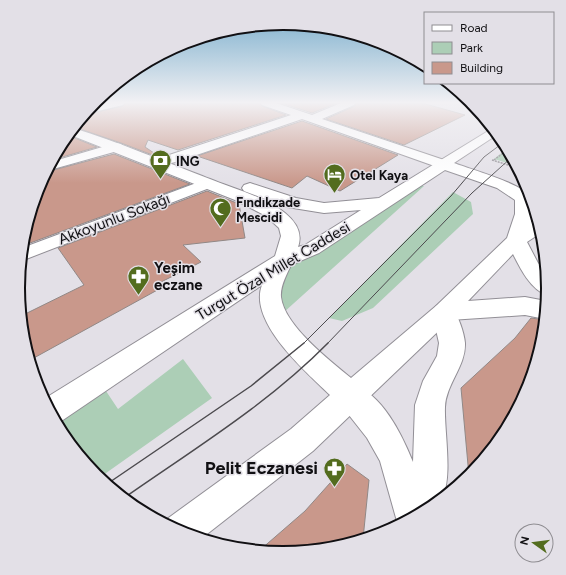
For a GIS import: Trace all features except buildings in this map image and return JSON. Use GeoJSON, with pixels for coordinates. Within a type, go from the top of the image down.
{"type":"FeatureCollection","features":[{"type":"Feature","properties":{"kind":"main road"},"geometry":{"type":"LineString","coordinates":[[89,130],[207,184],[257,204],[274,213],[286,224],[290,230],[291,236],[273,281],[270,298],[274,313],[285,330],[311,360],[351,396],[370,416],[385,440],[408,492],[411,511]]}},
{"type":"Feature","properties":{"kind":"main road"},"geometry":{"type":"LineString","coordinates":[[172,159],[267,130]]}},
{"type":"Feature","properties":{"kind":"main road"},"geometry":{"type":"LineString","coordinates":[[341,130],[497,183],[523,198],[525,215],[516,240],[530,267],[540,279]]}},
{"type":"Feature","properties":{"kind":"main road"},"geometry":{"type":"LineString","coordinates":[[76,133],[172,159],[293,203],[324,208],[386,202]]}},
{"type":"Feature","properties":{"kind":"main road","name":"Turgut Özal Millet Caddesi"},"geometry":{"type":"LineString","coordinates":[[56,408],[282,261],[312,249],[445,165],[491,134]]}},
{"type":"Feature","properties":{"kind":"main road"},"geometry":{"type":"LineString","coordinates":[[57,164],[122,145]]}},
{"type":"Feature","properties":{"kind":"main road","name":"Akkoyunlu Sokağı"},"geometry":{"type":"LineString","coordinates":[[27,253],[207,184]]}},
{"type":"Feature","properties":{"kind":"main road"},"geometry":{"type":"LineString","coordinates":[[187,527],[302,440],[444,312],[516,240],[534,229]]}},
{"type":"Feature","properties":{"kind":"main road"},"geometry":{"type":"LineString","coordinates":[[444,312],[525,306],[540,309]]}},
{"type":"Feature","properties":{"kind":"main road"},"geometry":{"type":"LineString","coordinates":[[422,504],[430,477],[430,405],[437,380],[450,359],[452,343],[444,312]]}},
{"type":"Feature","properties":{"kind":"path"},"geometry":{"type":"LineString","coordinates":[[466,150],[493,161],[510,166]]}},
{"type":"Feature","properties":{"kind":"path"},"geometry":{"type":"LineString","coordinates":[[493,161],[503,153]]}},
{"type":"Feature","properties":{"kind":"green space"},"geometry":{"type":"Polygon","coordinates":[[[502,152],[509,163],[494,159],[502,152]]]}},
{"type":"Feature","properties":{"kind":"green space"},"geometry":{"type":"Polygon","coordinates":[[[410,186],[424,186],[283,313],[271,280],[286,266],[410,186]]]}},
{"type":"Feature","properties":{"kind":"green space"},"geometry":{"type":"Polygon","coordinates":[[[453,192],[471,202],[473,214],[373,308],[342,321],[329,318],[453,192]]]}},
{"type":"Feature","properties":{"kind":"green space"},"geometry":{"type":"Polygon","coordinates":[[[183,359],[212,398],[105,474],[78,445],[62,420],[106,391],[118,409],[183,359]]]}},
{"type":"Feature","properties":{"kind":"tram line"},"geometry":{"type":"LineString","coordinates":[[304,343],[451,196],[484,157],[499,146]]}},
{"type":"Feature","properties":{"kind":"tram line"},"geometry":{"type":"LineString","coordinates":[[328,343],[472,193],[507,161]]}},
{"type":"Feature","properties":{"kind":"tram line"},"geometry":{"type":"LineString","coordinates":[[112,480],[251,386],[304,343]]}},
{"type":"Feature","properties":{"kind":"tram line"},"geometry":{"type":"LineString","coordinates":[[129,494],[256,406],[281,386],[328,343]]}},
{"type":"Feature","properties":{"kind":"place","name":"ING"},"geometry":{"type":"Point","coordinates":[160,180]}},
{"type":"Feature","properties":{"kind":"place","name":"Otel Kaya"},"geometry":{"type":"Point","coordinates":[334,194]}},
{"type":"Feature","properties":{"kind":"place","name":"Fındıkzade Mescidi"},"geometry":{"type":"Point","coordinates":[220,228]}},
{"type":"Feature","properties":{"kind":"place","name":"Yeşim eczane"},"geometry":{"type":"Point","coordinates":[138,296]}},
{"type":"Feature","properties":{"kind":"place","name":"Pelit Eczanesi"},"geometry":{"type":"Point","coordinates":[334,488]}}]}
